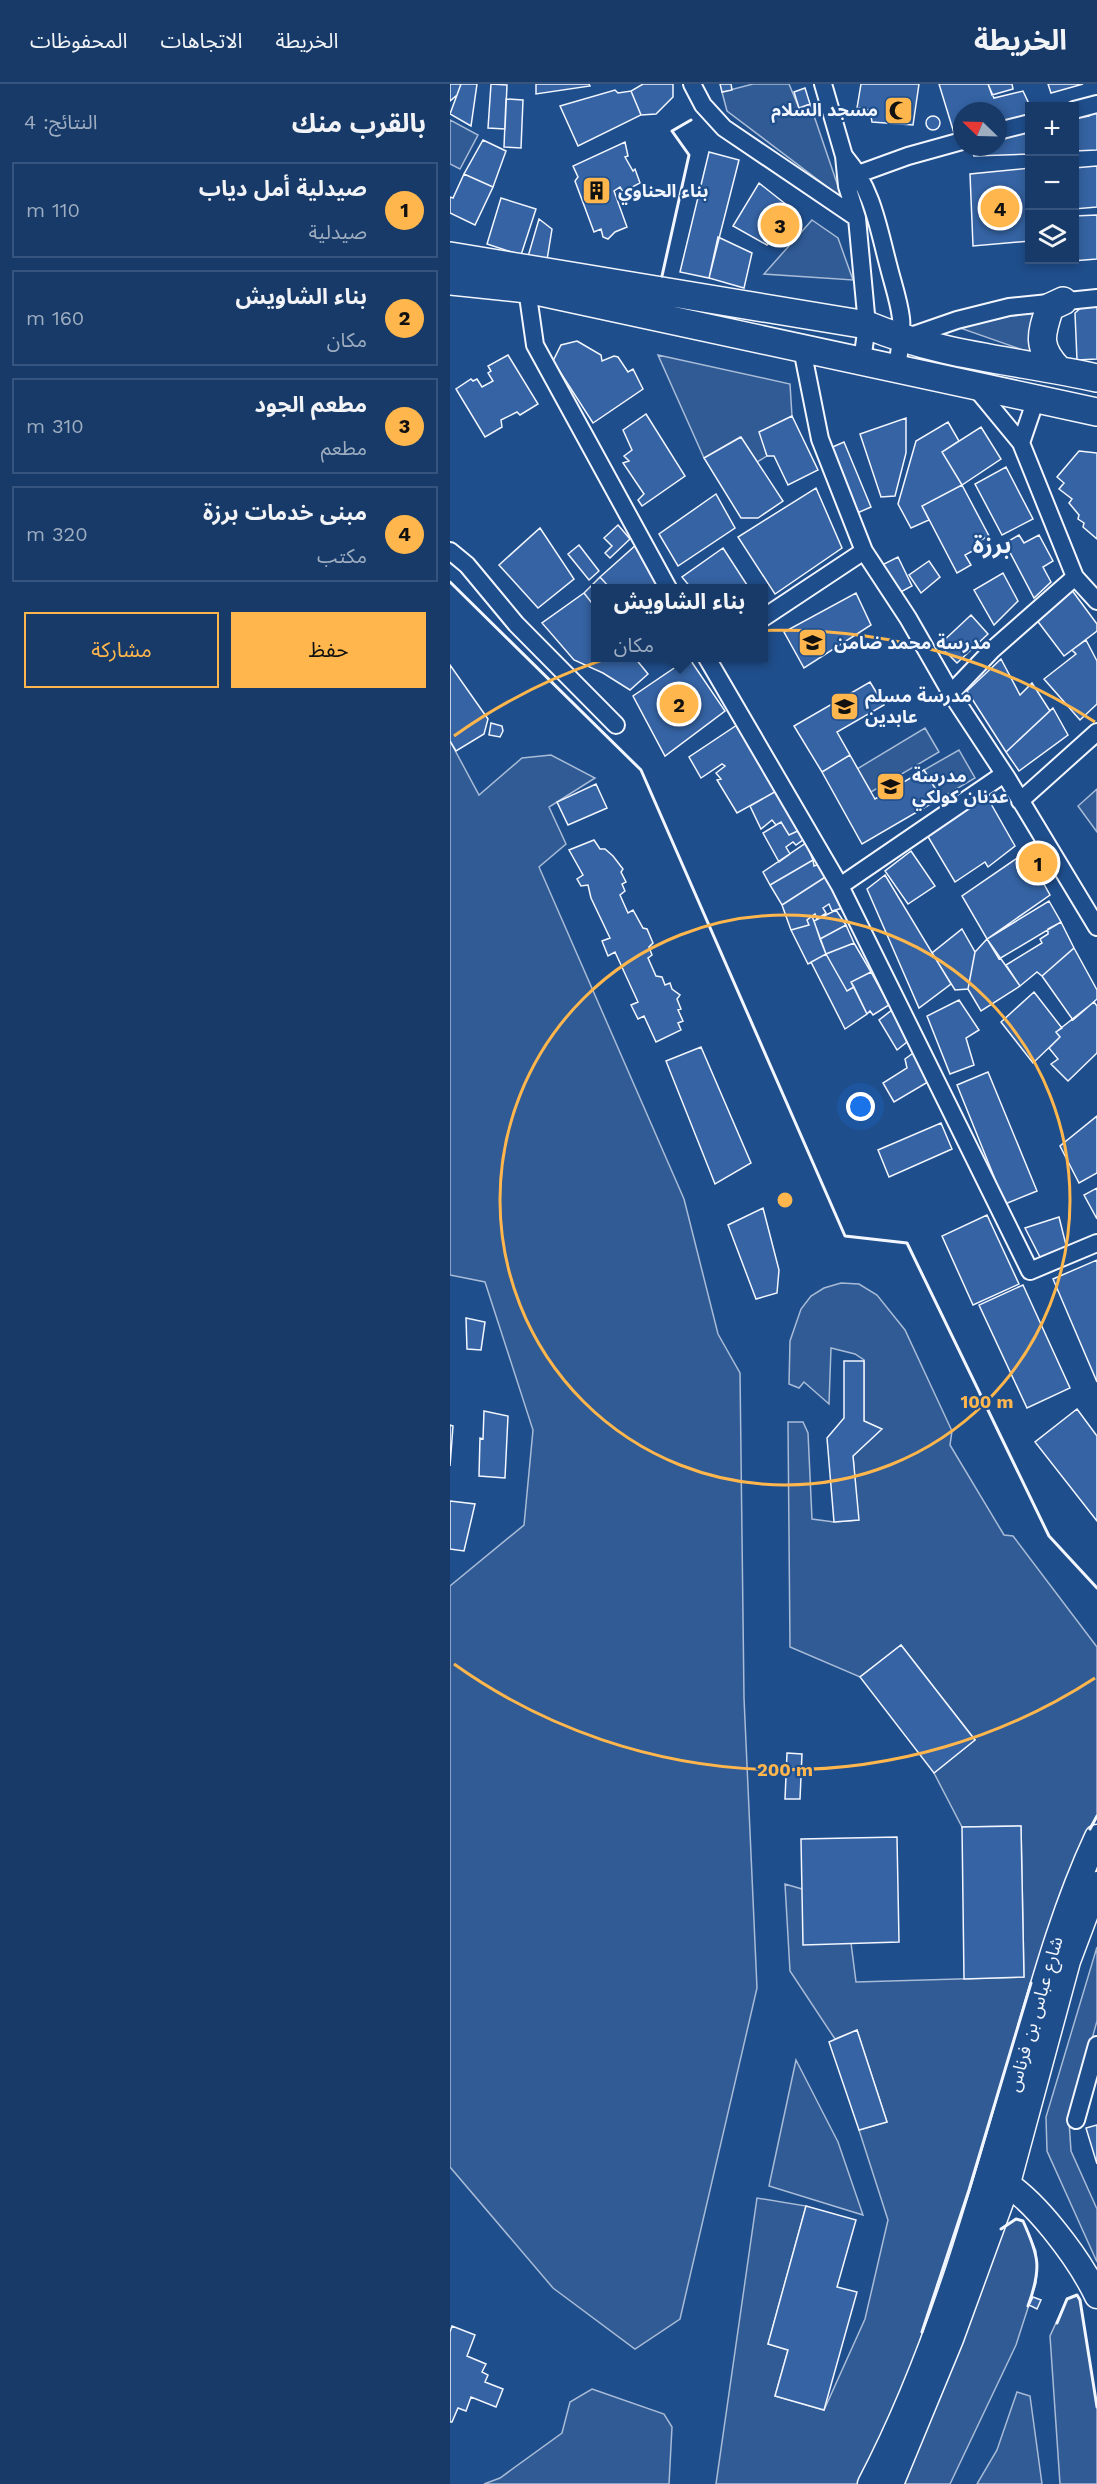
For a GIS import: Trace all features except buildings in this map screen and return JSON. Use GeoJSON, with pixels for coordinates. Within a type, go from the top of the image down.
{"type":"FeatureCollection","features":[{"type":"Feature","properties":{"kind":"main road"},"geometry":{"type":"LineString","coordinates":[[450,256],[867,325],[901,340],[1097,378]]}},
{"type":"Feature","properties":{"kind":"main road"},"geometry":{"type":"LineString","coordinates":[[450,281],[527,289],[1097,412]]}},
{"type":"Feature","properties":{"kind":"main road"},"geometry":{"type":"LineString","coordinates":[[1059,370],[1049,360],[1041,335],[1050,307],[1063,301]]}},
{"type":"Feature","properties":{"kind":"main road","name":"شارع عباس بن فرناس"},"geometry":{"type":"LineString","coordinates":[[998,2179],[1060,1928],[1097,1837]]}},
{"type":"Feature","properties":{"kind":"main road","name":"شارع عباس بن فرناس"},"geometry":{"type":"LineString","coordinates":[[998,2179],[1065,1973],[1097,1884]]}},
{"type":"Feature","properties":{"kind":"main road"},"geometry":{"type":"LineString","coordinates":[[998,2179],[1023,2196],[1043,2218],[1088,2277],[1097,2296]]}},
{"type":"Feature","properties":{"kind":"main road"},"geometry":{"type":"LineString","coordinates":[[870,2484],[893,2435],[998,2179]]}},
{"type":"Feature","properties":{"kind":"main road"},"geometry":{"type":"LineString","coordinates":[[891,2484],[951,2339],[998,2179]]}},
{"type":"Feature","properties":{"kind":"street"},"geometry":{"type":"LineString","coordinates":[[692,84],[703,105],[724,128],[857,218]]}},
{"type":"Feature","properties":{"kind":"street"},"geometry":{"type":"LineString","coordinates":[[822,84],[852,176],[867,325],[862,361]]}},
{"type":"Feature","properties":{"kind":"street"},"geometry":{"type":"LineString","coordinates":[[1079,109],[1097,104]]}},
{"type":"Feature","properties":{"kind":"street"},"geometry":{"type":"LineString","coordinates":[[1007,129],[1025,124]]}},
{"type":"Feature","properties":{"kind":"street"},"geometry":{"type":"LineString","coordinates":[[852,176],[953,144]]}},
{"type":"Feature","properties":{"kind":"street"},"geometry":{"type":"LineString","coordinates":[[852,176],[869,195],[897,298],[901,317],[897,369]]}},
{"type":"Feature","properties":{"kind":"street"},"geometry":{"type":"LineString","coordinates":[[527,289],[535,345],[666,584]]}},
{"type":"Feature","properties":{"kind":"street"},"geometry":{"type":"LineString","coordinates":[[901,340],[957,320],[1009,307],[1097,298]]}},
{"type":"Feature","properties":{"kind":"street"},"geometry":{"type":"LineString","coordinates":[[802,349],[820,439],[864,551],[909,618],[951,693],[1004,774],[1097,927]]}},
{"type":"Feature","properties":{"kind":"street"},"geometry":{"type":"LineString","coordinates":[[974,386],[1021,443],[1075,577],[1097,601]]}},
{"type":"Feature","properties":{"kind":"street"},"geometry":{"type":"LineString","coordinates":[[1021,443],[1036,399]]}},
{"type":"Feature","properties":{"kind":"street"},"geometry":{"type":"LineString","coordinates":[[450,551],[467,565],[516,624],[616,725]]}},
{"type":"Feature","properties":{"kind":"street"},"geometry":{"type":"LineString","coordinates":[[768,615],[864,551]]}},
{"type":"Feature","properties":{"kind":"street"},"geometry":{"type":"LineString","coordinates":[[951,693],[992,651],[1075,577]]}},
{"type":"Feature","properties":{"kind":"street"},"geometry":{"type":"LineString","coordinates":[[710,662],[840,886],[1030,1271],[1097,1243]]}},
{"type":"Feature","properties":{"kind":"street"},"geometry":{"type":"LineString","coordinates":[[1020,801],[1097,732]]}},
{"type":"Feature","properties":{"kind":"street"},"geometry":{"type":"LineString","coordinates":[[840,886],[1004,774]]}},
{"type":"Feature","properties":{"kind":"street"},"geometry":{"type":"LineString","coordinates":[[1076,2120],[1097,2045]]}},
{"type":"Feature","properties":{"kind":"shaded area"},"geometry":{"type":"Polygon","coordinates":[[[753,84],[789,84],[799,108],[810,104],[842,198],[727,111],[722,92],[753,84]]]}},
{"type":"Feature","properties":{"kind":"shaded area"},"geometry":{"type":"Polygon","coordinates":[[[450,120],[478,135],[460,169],[450,164],[450,120]]]}},
{"type":"Feature","properties":{"kind":"shaded area"},"geometry":{"type":"Polygon","coordinates":[[[812,220],[838,238],[853,280],[764,274],[812,220]]]}},
{"type":"Feature","properties":{"kind":"shaded area"},"geometry":{"type":"Polygon","coordinates":[[[1042,308],[1040,356],[960,328],[1042,308]]]}},
{"type":"Feature","properties":{"kind":"shaded area"},"geometry":{"type":"Polygon","coordinates":[[[658,355],[790,384],[792,416],[760,432],[767,456],[757,462],[740,437],[704,458],[658,355]]]}},
{"type":"Feature","properties":{"kind":"shaded area"},"geometry":{"type":"Polygon","coordinates":[[[925,728],[939,752],[871,792],[857,769],[925,728]]]}},
{"type":"Feature","properties":{"kind":"shaded area"},"geometry":{"type":"Polygon","coordinates":[[[450,741],[479,795],[522,758],[551,755],[595,778],[549,807],[566,844],[539,867],[684,1199],[718,1334],[740,1373],[744,1698],[757,1988],[680,2319],[635,2349],[553,2288],[450,2167],[450,1586],[524,1525],[533,1430],[485,1282],[450,1275],[450,741]]]}},
{"type":"Feature","properties":{"kind":"shaded area"},"geometry":{"type":"Polygon","coordinates":[[[959,750],[975,778],[941,798],[924,770],[959,750]]]}},
{"type":"Feature","properties":{"kind":"shaded area"},"geometry":{"type":"Polygon","coordinates":[[[1097,789],[1097,832],[1078,806],[1097,789]]]}},
{"type":"Feature","properties":{"kind":"shaded area"},"geometry":{"type":"Polygon","coordinates":[[[841,1283],[859,1284],[877,1295],[905,1330],[952,1431],[950,1445],[1004,1535],[1013,1536],[1097,1647],[1097,1816],[1060,1893],[969,2190],[902,2396],[859,2484],[716,2484],[757,2198],[806,2206],[768,2344],[788,2350],[775,2396],[824,2410],[865,2319],[888,2220],[859,2130],[887,2122],[857,2030],[835,2039],[790,1971],[785,1884],[802,1889],[851,1943],[856,1982],[1024,1977],[1021,1826],[962,1827],[934,1773],[975,1740],[901,1645],[860,1677],[790,1647],[788,1422],[803,1422],[808,1433],[812,1519],[834,1522],[858,1520],[853,1456],[881,1429],[864,1421],[864,1360],[855,1354],[831,1348],[829,1404],[804,1382],[799,1388],[789,1384],[790,1341],[801,1309],[811,1296],[824,1288],[841,1283]]]}},
{"type":"Feature","properties":{"kind":"shaded area"},"geometry":{"type":"Polygon","coordinates":[[[1097,1947],[1097,2021],[1069,2121],[1071,2151],[1097,2209],[1097,2262],[1047,2151],[1046,2117],[1097,1947]]]}},
{"type":"Feature","properties":{"kind":"shaded area"},"geometry":{"type":"Polygon","coordinates":[[[796,2060],[838,2142],[863,2215],[769,2186],[796,2060]]]}},
{"type":"Feature","properties":{"kind":"shaded area"},"geometry":{"type":"Polygon","coordinates":[[[1016,2219],[1023,2221],[1036,2251],[1037,2269],[1036,2283],[1016,2345],[950,2484],[901,2484],[1001,2229],[1016,2219]]]}},
{"type":"Feature","properties":{"kind":"shaded area"},"geometry":{"type":"Polygon","coordinates":[[[1077,2295],[1080,2300],[1097,2407],[1097,2484],[1060,2484],[1050,2336],[1067,2299],[1077,2295]]]}},
{"type":"Feature","properties":{"kind":"shaded area"},"geometry":{"type":"Polygon","coordinates":[[[592,2389],[664,2414],[672,2427],[669,2484],[484,2484],[500,2478],[562,2433],[570,2402],[592,2389]]]}},
{"type":"Feature","properties":{"kind":"shaded area"},"geometry":{"type":"Polygon","coordinates":[[[1017,2392],[1030,2396],[1042,2484],[977,2484],[997,2450],[1017,2392]]]}},
{"type":"Feature","properties":{"kind":"wall"},"geometry":{"type":"LineString","coordinates":[[662,276],[689,155],[672,131],[691,120]]}},
{"type":"Feature","properties":{"kind":"wall"},"geometry":{"type":"LineString","coordinates":[[450,582],[641,770],[845,1236],[907,1243],[1049,1536],[1097,1588]]}},
{"type":"Feature","properties":{"kind":"wall"},"geometry":{"type":"LineString","coordinates":[[1090,1829],[1097,1816]]}},
{"type":"Feature","properties":{"kind":"wall"},"geometry":{"type":"LineString","coordinates":[[922,2332],[969,2190],[1031,1983]]}},
{"type":"Feature","properties":{"kind":"wall"},"geometry":{"type":"LineString","coordinates":[[1001,2229],[1016,2219],[1023,2221],[1032,2244],[1037,2272],[1028,2306]]}},
{"type":"Feature","properties":{"kind":"wall"},"geometry":{"type":"LineString","coordinates":[[1057,2323],[1067,2299],[1077,2295],[1080,2300],[1097,2407]]}},
{"type":"Feature","properties":{"kind":"place","name":"مسجد السلام"},"geometry":{"type":"Point","coordinates":[899,110]}},
{"type":"Feature","properties":{"kind":"place","name":"بناء الحناوي"},"geometry":{"type":"Point","coordinates":[597,191]}},
{"type":"Feature","properties":{"kind":"place","name":"مبنى خدمات برزة"},"geometry":{"type":"Point","coordinates":[1000,208]}},
{"type":"Feature","properties":{"kind":"place","name":"مطعم الجود"},"geometry":{"type":"Point","coordinates":[780,225]}},
{"type":"Feature","properties":{"kind":"place","name":"مدرسة محمد ضامن"},"geometry":{"type":"Point","coordinates":[813,643]}},
{"type":"Feature","properties":{"kind":"place","name":"بناء الشاويش"},"geometry":{"type":"Point","coordinates":[679,704]}},
{"type":"Feature","properties":{"kind":"place","name":"مدرسة مسلم عابدين"},"geometry":{"type":"Point","coordinates":[844,706]}},
{"type":"Feature","properties":{"kind":"place","name":"مدرسة عدنان كولكي"},"geometry":{"type":"Point","coordinates":[891,786]}},
{"type":"Feature","properties":{"kind":"place","name":"صيدلية أمل دياب"},"geometry":{"type":"Point","coordinates":[1038,863]}},
{"type":"Feature","properties":{"kind":"district","name":"برزة"},"geometry":{"type":"Point","coordinates":[992,545]}}]}
